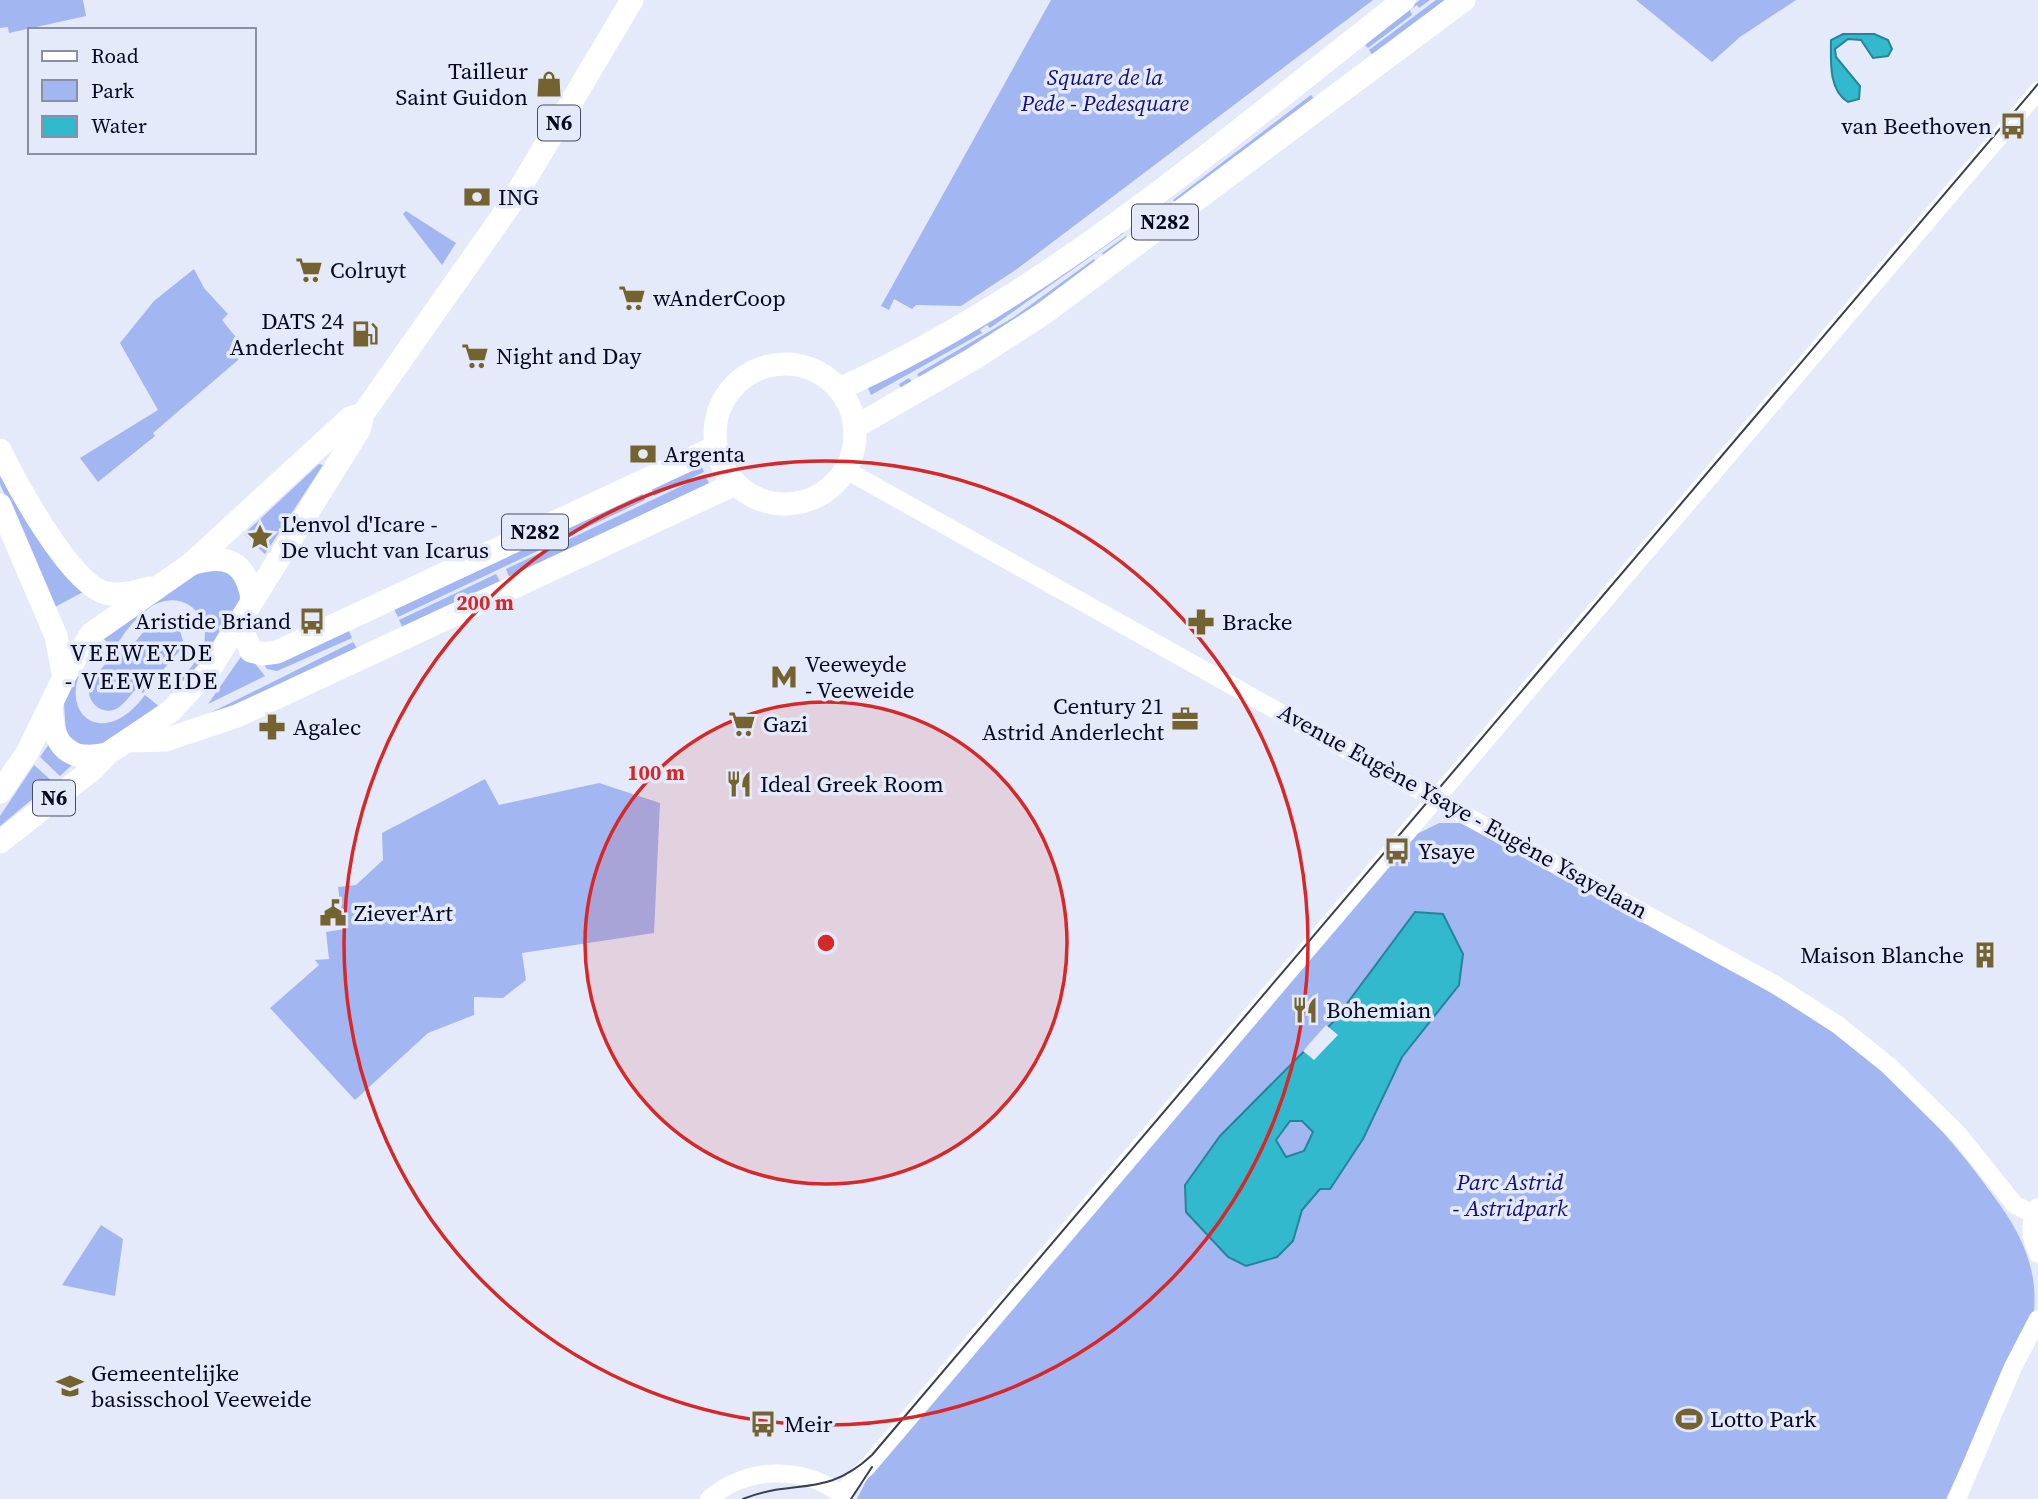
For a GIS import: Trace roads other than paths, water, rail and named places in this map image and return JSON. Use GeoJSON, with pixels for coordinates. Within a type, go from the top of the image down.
{"type":"FeatureCollection","features":[{"type":"Feature","properties":{"kind":"main road","name":"N6"},"geometry":{"type":"LineString","coordinates":[[0,842],[93,769],[107,754],[178,705],[210,668],[359,430],[363,414],[510,205],[632,0]]}},
{"type":"Feature","properties":{"kind":"main road","name":"N282"},"geometry":{"type":"LineString","coordinates":[[839,389],[956,331],[1024,290],[1160,190],[1404,0]]}},
{"type":"Feature","properties":{"kind":"main road","name":"N282"},"geometry":{"type":"LineString","coordinates":[[855,427],[973,359],[1043,314],[1464,0]]}},
{"type":"Feature","properties":{"kind":"main road"},"geometry":{"type":"LineString","coordinates":[[783,364],[817,371],[839,389],[850,406],[855,427],[854,449],[846,470],[826,491],[800,503],[764,501],[736,484],[723,467],[716,447],[720,409],[736,384],[750,373],[783,364]]}},
{"type":"Feature","properties":{"kind":"main road","name":"N6"},"geometry":{"type":"LineString","coordinates":[[0,792],[51,708],[86,640],[156,586],[191,564],[350,418],[363,414]]}},
{"type":"Feature","properties":{"kind":"main road","name":"N282"},"geometry":{"type":"LineString","coordinates":[[239,622],[251,651],[263,654],[276,652],[716,447]]}},
{"type":"Feature","properties":{"kind":"main road"},"geometry":{"type":"LineString","coordinates":[[0,450],[46,530],[85,581],[106,593],[128,593],[156,586]]}},
{"type":"Feature","properties":{"kind":"main road","name":"N282"},"geometry":{"type":"LineString","coordinates":[[127,741],[165,740],[226,721],[736,484]]}},
{"type":"Feature","properties":{"kind":"main road"},"geometry":{"type":"LineString","coordinates":[[0,506],[56,636],[65,677]]}},
{"type":"Feature","properties":{"kind":"main road","name":"N6"},"geometry":{"type":"LineString","coordinates":[[191,564],[214,557],[236,564],[250,585],[252,598]]}},
{"type":"Feature","properties":{"kind":"main road","name":"N6"},"geometry":{"type":"LineString","coordinates":[[51,708],[54,733],[66,750],[81,757],[107,754]]}},
{"type":"Feature","properties":{"kind":"street"},"geometry":{"type":"LineString","coordinates":[[709,1499],[737,1482],[778,1474],[813,1479],[843,1496],[2038,91]]}},
{"type":"Feature","properties":{"kind":"street","name":"Avenue Eugène Ysaye - Eugène Ysayelaan"},"geometry":{"type":"LineString","coordinates":[[846,470],[1776,985],[1838,1026],[1922,1096],[1959,1135],[2015,1205],[2036,1210]]}},
{"type":"Feature","properties":{"kind":"street"},"geometry":{"type":"LineString","coordinates":[[2036,1210],[2032,1241],[2038,1254]]}},
{"type":"Feature","properties":{"kind":"street"},"geometry":{"type":"LineString","coordinates":[[1957,1499],[2013,1367],[2038,1319]]}},
{"type":"Feature","properties":{"kind":"water"},"geometry":{"type":"Polygon","coordinates":[[[1843,34],[1874,34],[1888,40],[1892,49],[1888,56],[1873,58],[1861,40],[1848,39],[1835,49],[1836,57],[1860,86],[1859,99],[1848,102],[1837,90],[1834,82],[1831,40],[1843,34]]]}},
{"type":"Feature","properties":{"kind":"water"},"geometry":{"type":"Polygon","coordinates":[[[1415,912],[1443,914],[1463,954],[1459,985],[1402,1057],[1363,1139],[1330,1189],[1320,1189],[1302,1210],[1293,1241],[1277,1257],[1246,1266],[1228,1257],[1186,1212],[1185,1185],[1220,1136],[1334,1021],[1415,912]],[[1290,1121],[1276,1140],[1286,1157],[1304,1151],[1313,1132],[1302,1121],[1290,1121]]]}},
{"type":"Feature","properties":{"kind":"tram line"},"geometry":{"type":"LineString","coordinates":[[743,1499],[778,1489],[824,1483],[855,1469],[872,1455],[2038,84]]}},
{"type":"Feature","properties":{"kind":"tram line"},"geometry":{"type":"LineString","coordinates":[[851,1499],[872,1467]]}},
{"type":"Feature","properties":{"kind":"place","name":"Tailleur Saint Guidon"},"geometry":{"type":"Point","coordinates":[549,84]}},
{"type":"Feature","properties":{"kind":"place","name":"van Beethoven"},"geometry":{"type":"Point","coordinates":[2013,126]}},
{"type":"Feature","properties":{"kind":"place","name":"ING"},"geometry":{"type":"Point","coordinates":[477,197]}},
{"type":"Feature","properties":{"kind":"place","name":"Colruyt"},"geometry":{"type":"Point","coordinates":[309,270]}},
{"type":"Feature","properties":{"kind":"place","name":"wAnderCoop"},"geometry":{"type":"Point","coordinates":[632,298]}},
{"type":"Feature","properties":{"kind":"place","name":"DATS 24 Anderlecht"},"geometry":{"type":"Point","coordinates":[365,334]}},
{"type":"Feature","properties":{"kind":"place","name":"Night and Day"},"geometry":{"type":"Point","coordinates":[475,356]}},
{"type":"Feature","properties":{"kind":"place","name":"Argenta"},"geometry":{"type":"Point","coordinates":[643,454]}},
{"type":"Feature","properties":{"kind":"place","name":"L'envol d'Icare - De vlucht van Icarus"},"geometry":{"type":"Point","coordinates":[260,537]}},
{"type":"Feature","properties":{"kind":"place","name":"Aristide Briand"},"geometry":{"type":"Point","coordinates":[312,621]}},
{"type":"Feature","properties":{"kind":"place","name":"Bracke"},"geometry":{"type":"Point","coordinates":[1201,622]}},
{"type":"Feature","properties":{"kind":"place","name":"Veeweyde - Veeweide"},"geometry":{"type":"Point","coordinates":[784,677]}},
{"type":"Feature","properties":{"kind":"place","name":"Century 21 Astrid Anderlecht"},"geometry":{"type":"Point","coordinates":[1185,719]}},
{"type":"Feature","properties":{"kind":"place","name":"Gazi"},"geometry":{"type":"Point","coordinates":[742,724]}},
{"type":"Feature","properties":{"kind":"place","name":"Agalec"},"geometry":{"type":"Point","coordinates":[272,727]}},
{"type":"Feature","properties":{"kind":"place","name":"Ideal Greek Room"},"geometry":{"type":"Point","coordinates":[739,784]}},
{"type":"Feature","properties":{"kind":"place","name":"Ysaye"},"geometry":{"type":"Point","coordinates":[1397,851]}},
{"type":"Feature","properties":{"kind":"place","name":"Ziever'Art"},"geometry":{"type":"Point","coordinates":[333,913]}},
{"type":"Feature","properties":{"kind":"place","name":"Maison Blanche"},"geometry":{"type":"Point","coordinates":[1985,955]}},
{"type":"Feature","properties":{"kind":"place","name":"Bohemian"},"geometry":{"type":"Point","coordinates":[1305,1010]}},
{"type":"Feature","properties":{"kind":"place","name":"Gemeentelijke basisschool Veeweide"},"geometry":{"type":"Point","coordinates":[70,1386]}},
{"type":"Feature","properties":{"kind":"place","name":"Lotto Park"},"geometry":{"type":"Point","coordinates":[1689,1419]}},
{"type":"Feature","properties":{"kind":"place","name":"Meir"},"geometry":{"type":"Point","coordinates":[763,1424]}},
{"type":"Feature","properties":{"kind":"district","name":"VEEWEYDE - VEEWEIDE"},"geometry":{"type":"Point","coordinates":[142,667]}},
{"type":"Feature","properties":{"kind":"park label","name":"Square de la Pede - Pedesquare"},"geometry":{"type":"Point","coordinates":[1105,90]}},
{"type":"Feature","properties":{"kind":"park label","name":"Parc Astrid - Astridpark"},"geometry":{"type":"Point","coordinates":[1510,1195]}}]}
